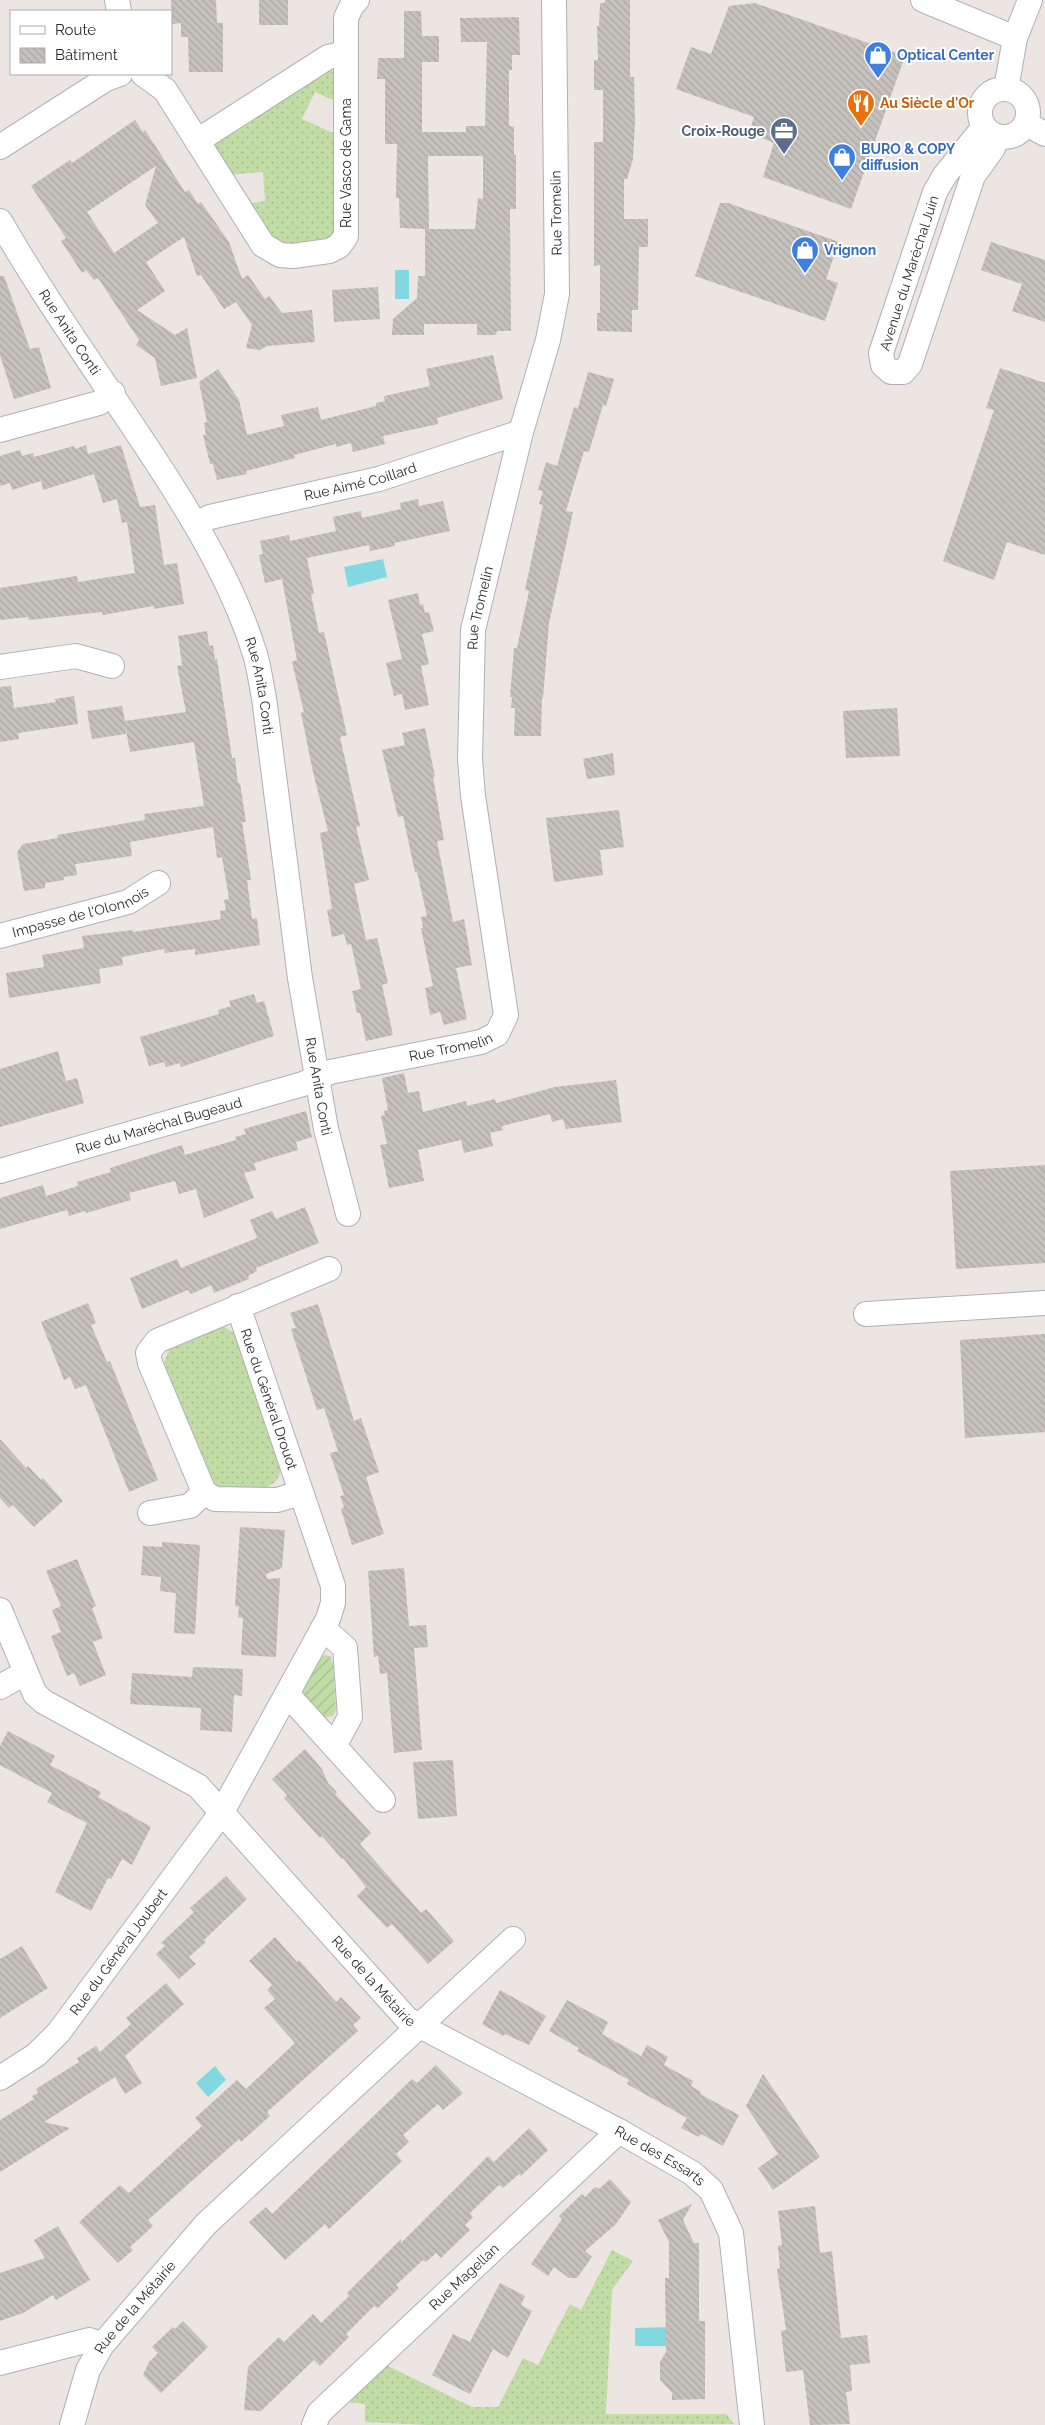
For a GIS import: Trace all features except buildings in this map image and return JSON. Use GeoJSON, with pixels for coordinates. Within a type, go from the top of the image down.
{"type":"FeatureCollection","features":[{"type":"Feature","properties":{"kind":"street","name":"Rue Vasco de Gama"},"geometry":{"type":"LineString","coordinates":[[144,75],[165,90],[262,245],[280,255],[293,256],[329,251],[339,246],[346,236],[346,18],[352,5],[357,0]]}},
{"type":"Feature","properties":{"kind":"street","name":"Rue Tromelin"},"geometry":{"type":"LineString","coordinates":[[316,1078],[330,1072],[481,1042],[497,1034],[506,1015],[471,768],[473,630],[521,432],[548,340],[557,294],[554,0]]}},
{"type":"Feature","properties":{"kind":"street"},"geometry":{"type":"LineString","coordinates":[[923,0],[1015,38]]}},
{"type":"Feature","properties":{"kind":"street"},"geometry":{"type":"LineString","coordinates":[[1006,89],[1015,38],[1030,0]]}},
{"type":"Feature","properties":{"kind":"street"},"geometry":{"type":"LineString","coordinates":[[197,141],[328,57],[346,53]]}},
{"type":"Feature","properties":{"kind":"street"},"geometry":{"type":"LineString","coordinates":[[0,147],[106,79],[117,75]]}},
{"type":"Feature","properties":{"kind":"street"},"geometry":{"type":"LineString","coordinates":[[1006,89],[1014,91],[1025,101],[1028,116],[1035,129],[1010,136],[990,132],[980,114],[983,100],[993,91],[1006,89]]}},
{"type":"Feature","properties":{"kind":"street","name":"Avenue du Maréchal Juin"},"geometry":{"type":"LineString","coordinates":[[990,132],[993,148],[973,176],[910,364],[903,372],[891,372],[883,365],[881,353],[935,192],[945,174],[990,132]]}},
{"type":"Feature","properties":{"kind":"street","name":"Rue Anita Conti"},"geometry":{"type":"LineString","coordinates":[[0,221],[26,267],[113,393],[196,524],[225,580],[255,654],[264,698],[300,978],[316,1078],[326,1130],[348,1214]]}},
{"type":"Feature","properties":{"kind":"street"},"geometry":{"type":"LineString","coordinates":[[0,430],[99,403],[113,393]]}},
{"type":"Feature","properties":{"kind":"street","name":"Rue Aimé Coillard"},"geometry":{"type":"LineString","coordinates":[[196,524],[210,518],[379,479],[521,432]]}},
{"type":"Feature","properties":{"kind":"street"},"geometry":{"type":"LineString","coordinates":[[0,667],[76,656],[112,666]]}},
{"type":"Feature","properties":{"kind":"street","name":"Impasse de l'Olonnois"},"geometry":{"type":"LineString","coordinates":[[0,936],[128,902],[158,883]]}},
{"type":"Feature","properties":{"kind":"street","name":"Rue du Maréchal Bugeaud"},"geometry":{"type":"LineString","coordinates":[[0,1170],[295,1086],[316,1078]]}},
{"type":"Feature","properties":{"kind":"street"},"geometry":{"type":"LineString","coordinates":[[301,1492],[277,1500],[215,1499],[204,1492],[150,1363],[148,1353],[157,1340],[329,1269]]}},
{"type":"Feature","properties":{"kind":"street"},"geometry":{"type":"LineString","coordinates":[[866,1314],[1045,1303]]}},
{"type":"Feature","properties":{"kind":"street","name":"Rue du Général Drouot"},"geometry":{"type":"LineString","coordinates":[[222,1812],[323,1628],[333,1603],[333,1586],[238,1306]]}},
{"type":"Feature","properties":{"kind":"street"},"geometry":{"type":"LineString","coordinates":[[150,1514],[190,1506],[204,1492]]}},
{"type":"Feature","properties":{"kind":"street","name":"Rue de la Métairie"},"geometry":{"type":"LineString","coordinates":[[0,1610],[35,1694],[44,1702],[198,1786],[407,2019],[420,2026],[206,2224],[102,2345],[88,2370],[72,2425]]}},
{"type":"Feature","properties":{"kind":"street"},"geometry":{"type":"LineString","coordinates":[[323,1628],[345,1648],[350,1717],[334,1746]]}},
{"type":"Feature","properties":{"kind":"street"},"geometry":{"type":"LineString","coordinates":[[0,1687],[25,1673]]}},
{"type":"Feature","properties":{"kind":"street"},"geometry":{"type":"LineString","coordinates":[[287,1694],[383,1800]]}},
{"type":"Feature","properties":{"kind":"street","name":"Rue du Général Joubert"},"geometry":{"type":"LineString","coordinates":[[0,2078],[36,2055],[59,2032],[222,1812]]}},
{"type":"Feature","properties":{"kind":"street"},"geometry":{"type":"LineString","coordinates":[[420,2026],[513,1939]]}},
{"type":"Feature","properties":{"kind":"street","name":"Rue des Essarts"},"geometry":{"type":"LineString","coordinates":[[420,2026],[619,2131],[692,2173],[711,2190],[731,2233],[752,2425]]}},
{"type":"Feature","properties":{"kind":"street","name":"Rue Magellan"},"geometry":{"type":"LineString","coordinates":[[314,2425],[319,2413],[619,2131]]}},
{"type":"Feature","properties":{"kind":"street"},"geometry":{"type":"LineString","coordinates":[[0,2363],[89,2340],[102,2345]]}},
{"type":"Feature","properties":{"kind":"green space"},"geometry":{"type":"Polygon","coordinates":[[[329,69],[338,75],[342,104],[315,92],[302,119],[342,137],[335,235],[321,244],[306,247],[275,242],[246,204],[265,201],[263,172],[227,175],[214,154],[216,144],[225,132],[329,69]]]}},
{"type":"Feature","properties":{"kind":"green space"},"geometry":{"type":"Polygon","coordinates":[[[223,1326],[240,1337],[280,1458],[280,1471],[274,1483],[268,1487],[252,1491],[219,1488],[206,1471],[167,1376],[164,1362],[170,1348],[223,1326]]]}},
{"type":"Feature","properties":{"kind":"green space"},"geometry":{"type":"Polygon","coordinates":[[[322,1655],[330,1656],[333,1664],[336,1710],[333,1716],[322,1718],[303,1697],[302,1690],[322,1655]]]}},
{"type":"Feature","properties":{"kind":"green space"},"geometry":{"type":"Polygon","coordinates":[[[612,2250],[633,2261],[612,2290],[606,2414],[726,2414],[734,2424],[428,2425],[365,2422],[365,2404],[347,2402],[386,2365],[472,2407],[498,2407],[523,2358],[538,2365],[570,2304],[581,2310],[612,2250]]]}},
{"type":"Feature","properties":{"kind":"water"},"geometry":{"type":"Polygon","coordinates":[[[395,270],[409,270],[409,299],[395,299],[395,270]]]}},
{"type":"Feature","properties":{"kind":"water"},"geometry":{"type":"Polygon","coordinates":[[[383,559],[387,577],[348,587],[344,567],[383,559]]]}},
{"type":"Feature","properties":{"kind":"water"},"geometry":{"type":"Polygon","coordinates":[[[215,2066],[226,2080],[208,2097],[196,2083],[215,2066]]]}},
{"type":"Feature","properties":{"kind":"water"},"geometry":{"type":"Polygon","coordinates":[[[671,2327],[671,2346],[635,2346],[635,2328],[671,2327]]]}},
{"type":"Feature","properties":{"kind":"place","name":"Optical Center"},"geometry":{"type":"Point","coordinates":[878,79]}},
{"type":"Feature","properties":{"kind":"place","name":"Au Siècle d'Or"},"geometry":{"type":"Point","coordinates":[861,127]}},
{"type":"Feature","properties":{"kind":"place","name":"Croix-Rouge"},"geometry":{"type":"Point","coordinates":[784,155]}},
{"type":"Feature","properties":{"kind":"place","name":"BURO & COPY diffusion"},"geometry":{"type":"Point","coordinates":[842,181]}},
{"type":"Feature","properties":{"kind":"place","name":"Vrignon"},"geometry":{"type":"Point","coordinates":[805,274]}}]}
